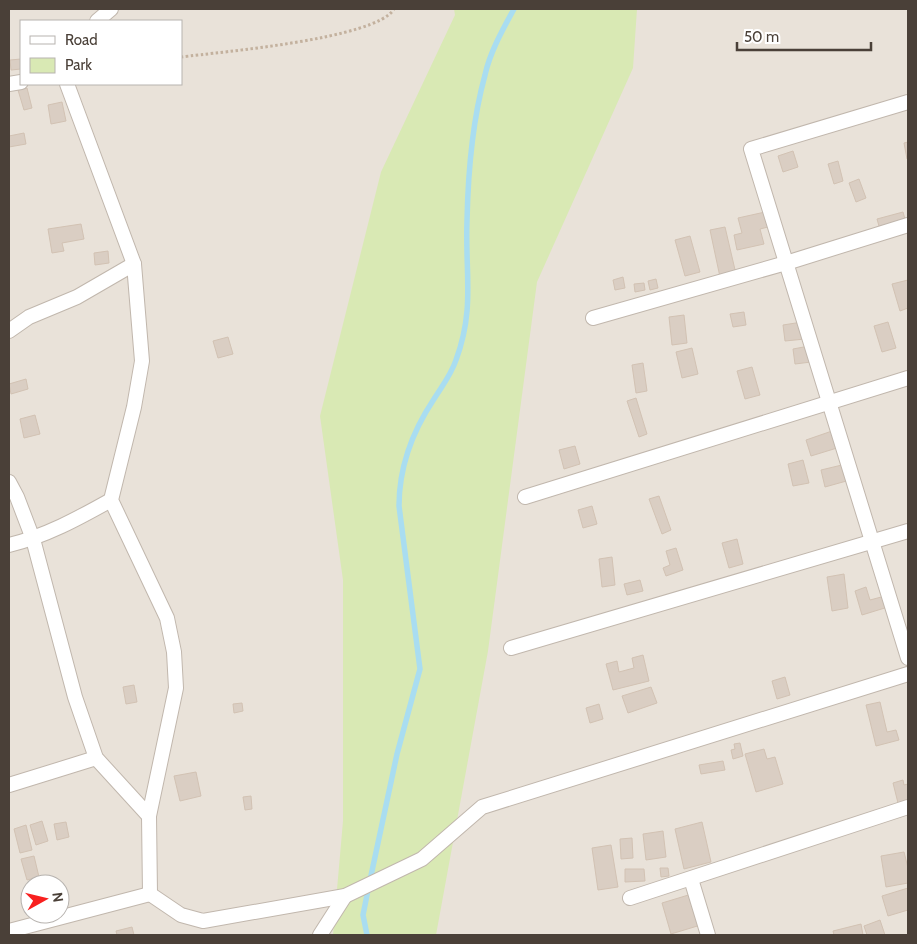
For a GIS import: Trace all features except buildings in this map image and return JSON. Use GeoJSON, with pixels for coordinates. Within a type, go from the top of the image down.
{"type":"FeatureCollection","features":[{"type":"Feature","properties":{"kind":"street"},"geometry":{"type":"LineString","coordinates":[[98,20],[111,9]]}},
{"type":"Feature","properties":{"kind":"street"},"geometry":{"type":"LineString","coordinates":[[67,85],[134,264],[142,361],[134,407],[111,500],[167,618],[174,652],[176,688],[149,816],[150,894]]}},
{"type":"Feature","properties":{"kind":"street"},"geometry":{"type":"LineString","coordinates":[[908,102],[751,148],[908,658]]}},
{"type":"Feature","properties":{"kind":"street"},"geometry":{"type":"LineString","coordinates":[[593,318],[786,263],[908,225]]}},
{"type":"Feature","properties":{"kind":"street"},"geometry":{"type":"LineString","coordinates":[[9,331],[29,317],[77,297],[134,264]]}},
{"type":"Feature","properties":{"kind":"street"},"geometry":{"type":"LineString","coordinates":[[525,497],[908,378]]}},
{"type":"Feature","properties":{"kind":"street"},"geometry":{"type":"LineString","coordinates":[[9,482],[17,497],[33,539],[75,697],[96,758],[149,816]]}},
{"type":"Feature","properties":{"kind":"street"},"geometry":{"type":"LineString","coordinates":[[9,545],[33,539],[65,526],[111,500]]}},
{"type":"Feature","properties":{"kind":"street"},"geometry":{"type":"LineString","coordinates":[[511,648],[908,531]]}},
{"type":"Feature","properties":{"kind":"street"},"geometry":{"type":"LineString","coordinates":[[9,931],[150,894],[181,915],[202,921],[345,896],[422,859],[482,807],[908,674]]}},
{"type":"Feature","properties":{"kind":"street"},"geometry":{"type":"LineString","coordinates":[[9,786],[96,758]]}},
{"type":"Feature","properties":{"kind":"street"},"geometry":{"type":"LineString","coordinates":[[630,898],[908,807]]}},
{"type":"Feature","properties":{"kind":"street"},"geometry":{"type":"LineString","coordinates":[[691,879],[708,935]]}},
{"type":"Feature","properties":{"kind":"street"},"geometry":{"type":"LineString","coordinates":[[320,935],[345,896]]}},
{"type":"Feature","properties":{"kind":"path"},"geometry":{"type":"LineString","coordinates":[[182,57],[339,35],[366,27],[390,14],[394,9]]}},
{"type":"Feature","properties":{"kind":"shaded area"},"geometry":{"type":"Polygon","coordinates":[[[9,9],[908,9],[908,935],[9,935],[9,9]]]}},
{"type":"Feature","properties":{"kind":"green space"},"geometry":{"type":"Polygon","coordinates":[[[454,9],[637,9],[633,68],[537,282],[488,651],[436,935],[333,935],[343,821],[343,580],[320,416],[381,172],[455,15],[454,9]]]}},
{"type":"Feature","properties":{"kind":"waterway"},"geometry":{"type":"LineString","coordinates":[[367,935],[363,915],[397,754],[420,669],[399,506],[401,477],[413,437],[426,411],[452,371],[462,342],[468,291],[468,203],[474,129],[487,66],[497,41],[514,9]]}}]}
